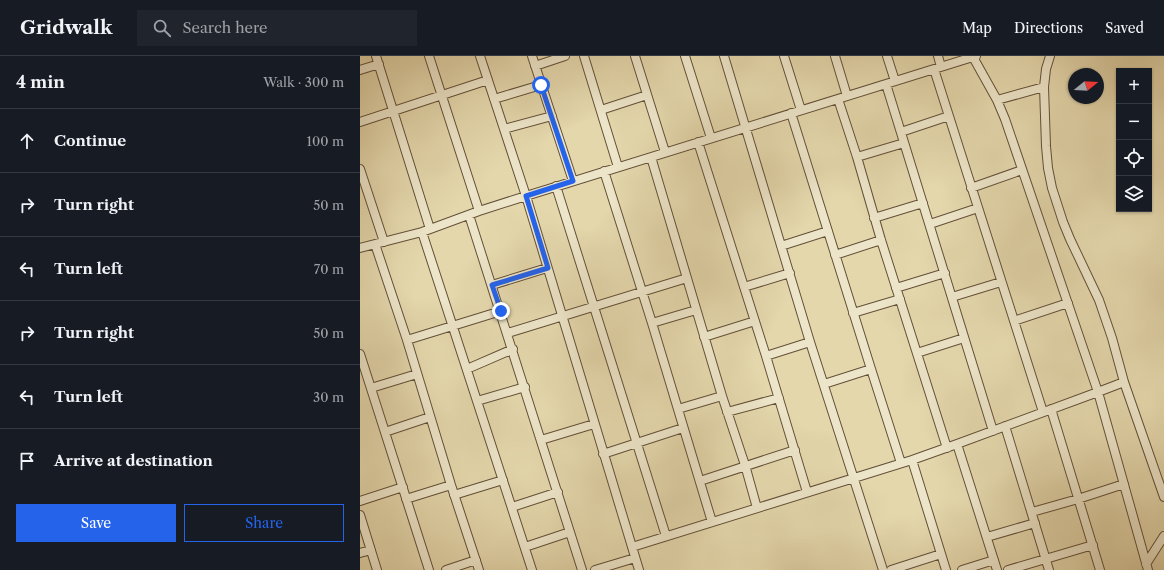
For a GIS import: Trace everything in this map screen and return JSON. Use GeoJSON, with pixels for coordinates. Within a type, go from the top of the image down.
{"type":"FeatureCollection","features":[{"type":"Feature","properties":{"kind":"street"},"geometry":{"type":"LineString","coordinates":[[376,56],[393,111],[453,325],[532,570]]}},
{"type":"Feature","properties":{"kind":"street"},"geometry":{"type":"LineString","coordinates":[[429,56],[479,211]]}},
{"type":"Feature","properties":{"kind":"street"},"geometry":{"type":"LineString","coordinates":[[480,56],[526,196],[639,570]]}},
{"type":"Feature","properties":{"kind":"street"},"geometry":{"type":"LineString","coordinates":[[532,56],[573,181]]}},
{"type":"Feature","properties":{"kind":"street"},"geometry":{"type":"LineString","coordinates":[[535,66],[565,56]]}},
{"type":"Feature","properties":{"kind":"street"},"geometry":{"type":"LineString","coordinates":[[584,56],[618,167]]}},
{"type":"Feature","properties":{"kind":"street"},"geometry":{"type":"LineString","coordinates":[[635,56],[665,152]]}},
{"type":"Feature","properties":{"kind":"street"},"geometry":{"type":"LineString","coordinates":[[685,56],[711,138]]}},
{"type":"Feature","properties":{"kind":"street"},"geometry":{"type":"LineString","coordinates":[[724,56],[810,342],[883,570]]}},
{"type":"Feature","properties":{"kind":"street"},"geometry":{"type":"LineString","coordinates":[[784,56],[801,110]]}},
{"type":"Feature","properties":{"kind":"street"},"geometry":{"type":"LineString","coordinates":[[835,56],[847,96]]}},
{"type":"Feature","properties":{"kind":"street"},"geometry":{"type":"LineString","coordinates":[[887,56],[895,81]]}},
{"type":"Feature","properties":{"kind":"street"},"geometry":{"type":"LineString","coordinates":[[938,56],[938,68],[949,116],[1043,412]]}},
{"type":"Feature","properties":{"kind":"street"},"geometry":{"type":"LineString","coordinates":[[360,248],[426,231],[479,211],[556,186],[974,56],[997,100],[1011,135],[1068,303],[1098,392],[1147,567]]}},
{"type":"Feature","properties":{"kind":"street"},"geometry":{"type":"LineString","coordinates":[[1050,56],[1044,86],[1046,146],[1052,188],[1070,239],[1100,300],[1124,382],[1164,497]]}},
{"type":"Feature","properties":{"kind":"street"},"geometry":{"type":"LineString","coordinates":[[360,70],[379,64]]}},
{"type":"Feature","properties":{"kind":"street"},"geometry":{"type":"LineString","coordinates":[[360,122],[488,80]]}},
{"type":"Feature","properties":{"kind":"street"},"geometry":{"type":"LineString","coordinates":[[886,84],[993,431]]}},
{"type":"Feature","properties":{"kind":"street"},"geometry":{"type":"LineString","coordinates":[[494,99],[541,85]]}},
{"type":"Feature","properties":{"kind":"street"},"geometry":{"type":"LineString","coordinates":[[997,100],[1044,86]]}},
{"type":"Feature","properties":{"kind":"street"},"geometry":{"type":"LineString","coordinates":[[601,110],[647,95]]}},
{"type":"Feature","properties":{"kind":"street"},"geometry":{"type":"LineString","coordinates":[[838,99],[947,448]]}},
{"type":"Feature","properties":{"kind":"street"},"geometry":{"type":"LineString","coordinates":[[791,114],[870,369],[901,463]]}},
{"type":"Feature","properties":{"kind":"street"},"geometry":{"type":"LineString","coordinates":[[504,129],[552,116]]}},
{"type":"Feature","properties":{"kind":"street"},"geometry":{"type":"LineString","coordinates":[[901,132],[949,116]]}},
{"type":"Feature","properties":{"kind":"street"},"geometry":{"type":"LineString","coordinates":[[698,142],[766,356],[807,492]]}},
{"type":"Feature","properties":{"kind":"street"},"geometry":{"type":"LineString","coordinates":[[857,157],[904,143]]}},
{"type":"Feature","properties":{"kind":"street"},"geometry":{"type":"LineString","coordinates":[[651,157],[704,337],[745,465],[757,508]]}},
{"type":"Feature","properties":{"kind":"street"},"geometry":{"type":"LineString","coordinates":[[360,169],[379,243],[417,374],[454,495],[479,570]]}},
{"type":"Feature","properties":{"kind":"street"},"geometry":{"type":"LineString","coordinates":[[971,188],[1022,170]]}},
{"type":"Feature","properties":{"kind":"street"},"geometry":{"type":"LineString","coordinates":[[604,171],[712,522]]}},
{"type":"Feature","properties":{"kind":"street"},"geometry":{"type":"LineString","coordinates":[[556,186],[666,536]]}},
{"type":"Feature","properties":{"kind":"street"},"geometry":{"type":"LineString","coordinates":[[874,218],[923,203]]}},
{"type":"Feature","properties":{"kind":"street"},"geometry":{"type":"LineString","coordinates":[[930,224],[978,208]]}},
{"type":"Feature","properties":{"kind":"street"},"geometry":{"type":"LineString","coordinates":[[469,215],[501,311],[582,570]]}},
{"type":"Feature","properties":{"kind":"street"},"geometry":{"type":"LineString","coordinates":[[781,246],[828,232]]}},
{"type":"Feature","properties":{"kind":"street"},"geometry":{"type":"LineString","coordinates":[[835,255],[881,240]]}},
{"type":"Feature","properties":{"kind":"street"},"geometry":{"type":"LineString","coordinates":[[492,285],[548,268]]}},
{"type":"Feature","properties":{"kind":"street"},"geometry":{"type":"LineString","coordinates":[[744,287],[790,273]]}},
{"type":"Feature","properties":{"kind":"street"},"geometry":{"type":"LineString","coordinates":[[896,288],[945,273]]}},
{"type":"Feature","properties":{"kind":"street"},"geometry":{"type":"LineString","coordinates":[[508,333],[687,278]]}},
{"type":"Feature","properties":{"kind":"street"},"geometry":{"type":"LineString","coordinates":[[952,297],[1001,282]]}},
{"type":"Feature","properties":{"kind":"street"},"geometry":{"type":"LineString","coordinates":[[853,313],[900,299]]}},
{"type":"Feature","properties":{"kind":"street"},"geometry":{"type":"LineString","coordinates":[[1014,321],[1068,303]]}},
{"type":"Feature","properties":{"kind":"street"},"geometry":{"type":"LineString","coordinates":[[652,323],[696,310]]}},
{"type":"Feature","properties":{"kind":"street"},"geometry":{"type":"LineString","coordinates":[[407,340],[501,311]]}},
{"type":"Feature","properties":{"kind":"street"},"geometry":{"type":"LineString","coordinates":[[704,337],[755,321]]}},
{"type":"Feature","properties":{"kind":"street"},"geometry":{"type":"LineString","coordinates":[[917,353],[964,338]]}},
{"type":"Feature","properties":{"kind":"street"},"geometry":{"type":"LineString","coordinates":[[766,356],[810,342]]}},
{"type":"Feature","properties":{"kind":"street"},"geometry":{"type":"LineString","coordinates":[[467,368],[513,349]]}},
{"type":"Feature","properties":{"kind":"street"},"geometry":{"type":"LineString","coordinates":[[360,354],[429,570]]}},
{"type":"Feature","properties":{"kind":"street"},"geometry":{"type":"LineString","coordinates":[[824,384],[870,369]]}},
{"type":"Feature","properties":{"kind":"street"},"geometry":{"type":"LineString","coordinates":[[371,388],[417,374]]}},
{"type":"Feature","properties":{"kind":"street"},"geometry":{"type":"LineString","coordinates":[[632,547],[912,460],[1124,382]]}},
{"type":"Feature","properties":{"kind":"street"},"geometry":{"type":"LineString","coordinates":[[478,401],[525,387]]}},
{"type":"Feature","properties":{"kind":"street"},"geometry":{"type":"LineString","coordinates":[[678,409],[722,396]]}},
{"type":"Feature","properties":{"kind":"street"},"geometry":{"type":"LineString","coordinates":[[727,412],[779,398]]}},
{"type":"Feature","properties":{"kind":"street"},"geometry":{"type":"LineString","coordinates":[[1051,409],[1100,570]]}},
{"type":"Feature","properties":{"kind":"street"},"geometry":{"type":"LineString","coordinates":[[385,432],[430,417]]}},
{"type":"Feature","properties":{"kind":"street"},"geometry":{"type":"LineString","coordinates":[[541,440],[594,424]]}},
{"type":"Feature","properties":{"kind":"street"},"geometry":{"type":"LineString","coordinates":[[1005,426],[1049,570]]}},
{"type":"Feature","properties":{"kind":"street"},"geometry":{"type":"LineString","coordinates":[[603,454],[683,428]]}},
{"type":"Feature","properties":{"kind":"street"},"geometry":{"type":"LineString","coordinates":[[957,444],[997,570]]}},
{"type":"Feature","properties":{"kind":"street"},"geometry":{"type":"LineString","coordinates":[[700,480],[795,450]]}},
{"type":"Feature","properties":{"kind":"street"},"geometry":{"type":"LineString","coordinates":[[912,460],[946,570]]}},
{"type":"Feature","properties":{"kind":"street"},"geometry":{"type":"LineString","coordinates":[[454,495],[503,480]]}},
{"type":"Feature","properties":{"kind":"street"},"geometry":{"type":"LineString","coordinates":[[1032,512],[1124,484]]}},
{"type":"Feature","properties":{"kind":"street"},"geometry":{"type":"LineString","coordinates":[[406,499],[451,485]]}},
{"type":"Feature","properties":{"kind":"street"},"geometry":{"type":"LineString","coordinates":[[360,501],[403,487]]}},
{"type":"Feature","properties":{"kind":"street"},"geometry":{"type":"LineString","coordinates":[[512,507],[558,492]]}},
{"type":"Feature","properties":{"kind":"street"},"geometry":{"type":"LineString","coordinates":[[360,515],[377,570]]}},
{"type":"Feature","properties":{"kind":"street"},"geometry":{"type":"LineString","coordinates":[[987,537],[1035,524]]}},
{"type":"Feature","properties":{"kind":"street"},"geometry":{"type":"LineString","coordinates":[[525,547],[570,532]]}},
{"type":"Feature","properties":{"kind":"street"},"geometry":{"type":"LineString","coordinates":[[1147,567],[1164,536]]}},
{"type":"Feature","properties":{"kind":"street"},"geometry":{"type":"LineString","coordinates":[[1008,570],[1093,545]]}},
{"type":"Feature","properties":{"kind":"street"},"geometry":{"type":"LineString","coordinates":[[360,553],[371,550]]}},
{"type":"Feature","properties":{"kind":"street"},"geometry":{"type":"LineString","coordinates":[[892,570],[941,554]]}},
{"type":"Feature","properties":{"kind":"street"},"geometry":{"type":"LineString","coordinates":[[595,570],[635,558]]}},
{"type":"Feature","properties":{"kind":"street"},"geometry":{"type":"LineString","coordinates":[[446,570],[476,560]]}},
{"type":"Feature","properties":{"kind":"street"},"geometry":{"type":"LineString","coordinates":[[962,570],[994,560]]}},
{"type":"Feature","properties":{"kind":"route"},"geometry":{"type":"LineString","coordinates":[[501,311],[492,285],[548,268],[526,196],[573,181],[541,85]]}}]}
